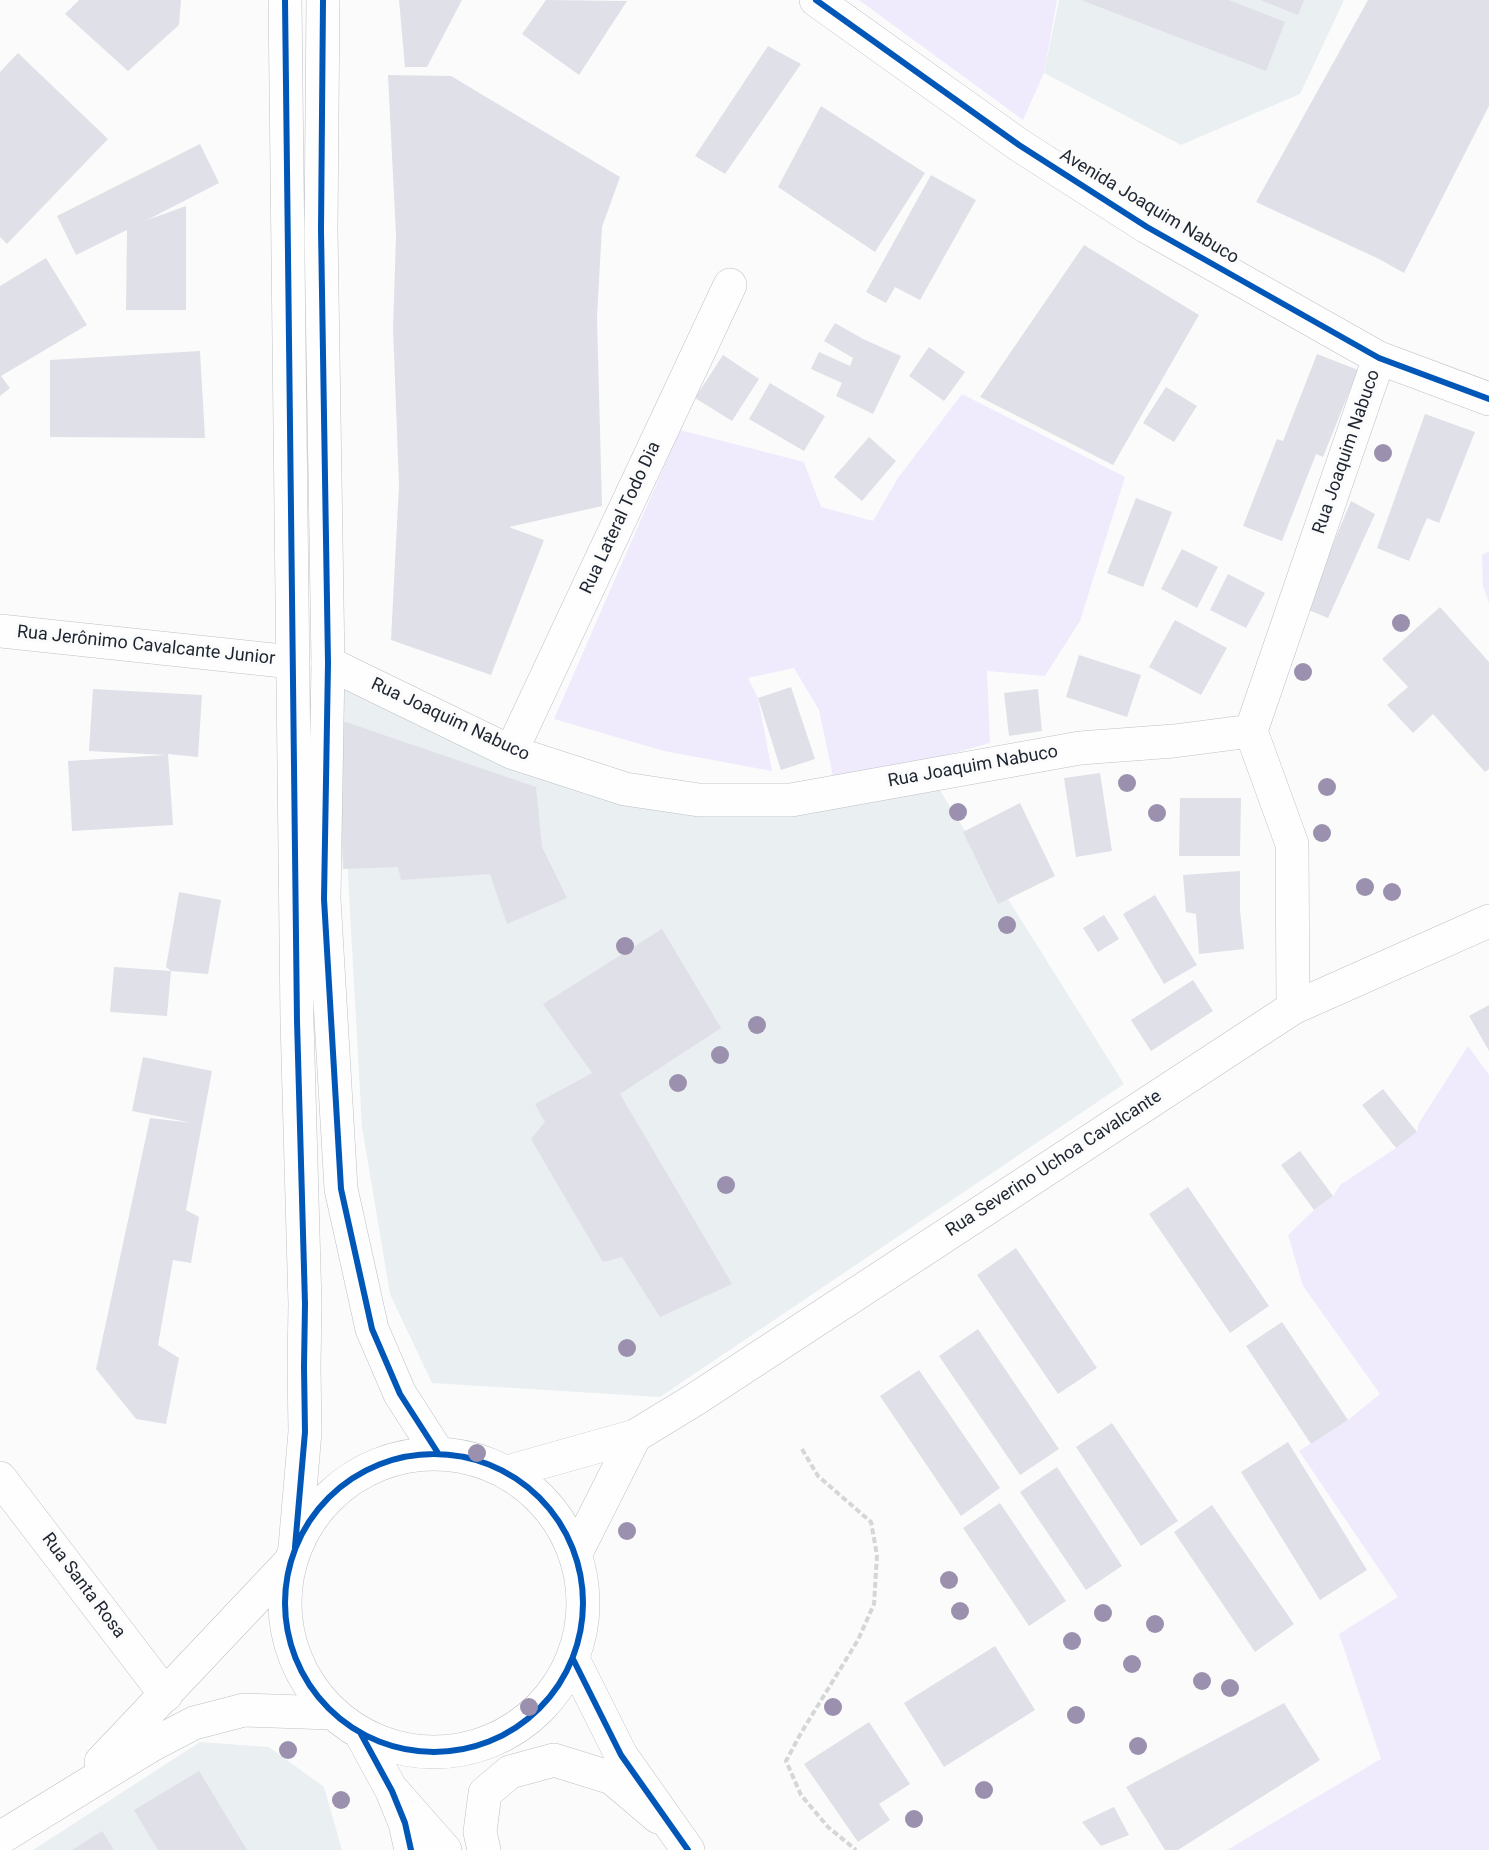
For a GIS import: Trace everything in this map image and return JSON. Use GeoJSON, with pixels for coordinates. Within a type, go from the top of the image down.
{"type":"FeatureCollection","features":[{"type":"Feature","properties":{"kind":"main road"},"geometry":{"type":"LineString","coordinates":[[70,1793],[166,1695],[292,1555],[313,1515],[338,1489],[368,1469],[402,1457],[438,1453],[474,1458],[507,1472],[537,1493],[560,1521],[576,1553],[583,1588],[582,1624],[573,1659],[555,1691],[530,1717],[500,1737],[466,1749],[430,1752],[394,1748],[361,1734],[332,1713],[308,1685],[292,1653],[284,1618],[292,1555],[305,1431],[305,1304],[297,1021],[285,0]]}},
{"type":"Feature","properties":{"kind":"main road"},"geometry":{"type":"LineString","coordinates":[[323,0],[321,230],[328,663],[324,899],[341,1189],[372,1329],[400,1394],[438,1453]]}},
{"type":"Feature","properties":{"kind":"main road","name":"Avenida Joaquim Nabuco"},"geometry":{"type":"LineString","coordinates":[[816,0],[1019,145],[1138,221],[1379,358],[1489,399]]}},
{"type":"Feature","properties":{"kind":"main road","name":"Rua Lateral Todo Dia"},"geometry":{"type":"LineString","coordinates":[[511,752],[730,285]]}},
{"type":"Feature","properties":{"kind":"main road","name":"Rua Joaquim Nabuco"},"geometry":{"type":"LineString","coordinates":[[328,663],[511,752],[625,789],[699,800],[790,800],[1080,748],[1251,732],[1379,358]]}},
{"type":"Feature","properties":{"kind":"main road","name":"Rua Jerônimo Cavalcante Junior"},"geometry":{"type":"LineString","coordinates":[[0,632],[292,662]]}},
{"type":"Feature","properties":{"kind":"main road"},"geometry":{"type":"LineString","coordinates":[[1251,732],[1292,844],[1293,1008]]}},
{"type":"Feature","properties":{"kind":"main road","name":"Rua Severino Uchoa Cavalcante"},"geometry":{"type":"LineString","coordinates":[[507,1472],[634,1436],[694,1400],[1293,1008],[1489,921]]}},
{"type":"Feature","properties":{"kind":"main road"},"geometry":{"type":"LineString","coordinates":[[576,1553],[634,1436]]}},
{"type":"Feature","properties":{"kind":"main road","name":"Rua Santa Rosa"},"geometry":{"type":"LineString","coordinates":[[0,1478],[166,1695]]}},
{"type":"Feature","properties":{"kind":"main road"},"geometry":{"type":"LineString","coordinates":[[573,1659],[621,1755],[683,1842]]}},
{"type":"Feature","properties":{"kind":"main road"},"geometry":{"type":"LineString","coordinates":[[0,1838],[70,1793],[194,1723],[244,1710],[332,1713]]}},
{"type":"Feature","properties":{"kind":"main road"},"geometry":{"type":"LineString","coordinates":[[361,1734],[392,1791],[405,1823],[411,1850]]}},
{"type":"Feature","properties":{"kind":"main road"},"geometry":{"type":"LineString","coordinates":[[484,1850],[480,1832],[485,1793],[510,1772],[554,1760],[612,1778],[683,1842]]}},
{"type":"Feature","properties":{"kind":"main road"},"geometry":{"type":"LineString","coordinates":[[392,1791],[445,1850]]}},
{"type":"Feature","properties":{"kind":"path"},"geometry":{"type":"LineString","coordinates":[[802,1449],[818,1476],[871,1522],[877,1555],[874,1604],[867,1622],[786,1761],[801,1796],[828,1827],[856,1850]]}},
{"type":"Feature","properties":{"kind":"shaded area"},"geometry":{"type":"Polygon","coordinates":[[[859,0],[1057,0],[1044,73],[1023,120],[859,0]]]}},
{"type":"Feature","properties":{"kind":"shaded area"},"geometry":{"type":"Polygon","coordinates":[[[1059,0],[1344,0],[1300,94],[1181,145],[1044,73],[1059,0]]]}},
{"type":"Feature","properties":{"kind":"shaded area"},"geometry":{"type":"Polygon","coordinates":[[[962,394],[1125,477],[1080,621],[1045,676],[987,671],[990,743],[835,786],[819,710],[794,668],[748,678],[758,698],[772,771],[664,751],[554,719],[680,430],[804,462],[821,507],[873,521],[898,478],[962,394]]]}},
{"type":"Feature","properties":{"kind":"shaded area"},"geometry":{"type":"Polygon","coordinates":[[[1489,551],[1489,603],[1483,586],[1482,555],[1489,551]]]}},
{"type":"Feature","properties":{"kind":"shaded area"},"geometry":{"type":"Polygon","coordinates":[[[337,679],[585,794],[681,811],[939,789],[1124,1084],[660,1397],[432,1383],[390,1294],[362,1127],[337,679]]]}},
{"type":"Feature","properties":{"kind":"shaded area"},"geometry":{"type":"Polygon","coordinates":[[[1468,1046],[1489,1075],[1489,1850],[1227,1850],[1381,1759],[1339,1634],[1398,1597],[1299,1451],[1348,1420],[1380,1394],[1303,1286],[1288,1235],[1314,1210],[1333,1196],[1340,1185],[1417,1132],[1419,1123],[1468,1046]]]}},
{"type":"Feature","properties":{"kind":"shaded area"},"geometry":{"type":"Polygon","coordinates":[[[200,1742],[269,1747],[324,1787],[342,1850],[33,1850],[200,1742]]]}},
{"type":"Feature","properties":{"kind":"building"},"geometry":{"type":"Polygon","coordinates":[[[79,0],[181,0],[179,25],[128,71],[65,14],[79,0]]]}},
{"type":"Feature","properties":{"kind":"building"},"geometry":{"type":"Polygon","coordinates":[[[399,0],[462,0],[427,67],[405,67],[399,0]]]}},
{"type":"Feature","properties":{"kind":"building"},"geometry":{"type":"Polygon","coordinates":[[[546,0],[627,1],[579,75],[522,34],[546,0]]]}},
{"type":"Feature","properties":{"kind":"building"},"geometry":{"type":"Polygon","coordinates":[[[1081,0],[1229,0],[1285,22],[1266,71],[1081,0]]]}},
{"type":"Feature","properties":{"kind":"building"},"geometry":{"type":"Polygon","coordinates":[[[1260,0],[1304,0],[1298,15],[1260,0]]]}},
{"type":"Feature","properties":{"kind":"building"},"geometry":{"type":"Polygon","coordinates":[[[1368,0],[1489,0],[1489,106],[1404,273],[1379,259],[1256,202],[1368,0]]]}},
{"type":"Feature","properties":{"kind":"building"},"geometry":{"type":"Polygon","coordinates":[[[768,46],[801,64],[725,174],[695,156],[768,46]]]}},
{"type":"Feature","properties":{"kind":"building"},"geometry":{"type":"Polygon","coordinates":[[[18,53],[108,139],[7,244],[0,237],[0,72],[18,53]]]}},
{"type":"Feature","properties":{"kind":"building"},"geometry":{"type":"Polygon","coordinates":[[[388,75],[451,76],[620,177],[602,227],[597,317],[602,506],[509,527],[544,540],[491,675],[391,640],[399,485],[393,328],[396,236],[388,75]]]}},
{"type":"Feature","properties":{"kind":"building"},"geometry":{"type":"Polygon","coordinates":[[[821,106],[925,173],[875,252],[778,187],[821,106]]]}},
{"type":"Feature","properties":{"kind":"building"},"geometry":{"type":"Polygon","coordinates":[[[200,144],[219,183],[147,220],[186,206],[186,310],[126,310],[127,230],[76,255],[57,216],[200,144]]]}},
{"type":"Feature","properties":{"kind":"building"},"geometry":{"type":"Polygon","coordinates":[[[931,175],[976,200],[920,300],[895,287],[886,303],[866,292],[931,175]]]}},
{"type":"Feature","properties":{"kind":"building"},"geometry":{"type":"Polygon","coordinates":[[[1084,245],[1199,315],[1113,465],[980,397],[1084,245]]]}},
{"type":"Feature","properties":{"kind":"building"},"geometry":{"type":"Polygon","coordinates":[[[46,258],[87,325],[1,376],[10,388],[0,396],[0,286],[46,258]]]}},
{"type":"Feature","properties":{"kind":"building"},"geometry":{"type":"Polygon","coordinates":[[[835,323],[901,356],[873,414],[836,396],[842,383],[811,369],[819,352],[850,366],[853,358],[824,341],[835,323]]]}},
{"type":"Feature","properties":{"kind":"building"},"geometry":{"type":"Polygon","coordinates":[[[929,347],[965,372],[944,401],[909,376],[929,347]]]}},
{"type":"Feature","properties":{"kind":"building"},"geometry":{"type":"Polygon","coordinates":[[[200,351],[205,438],[50,437],[50,360],[200,351]]]}},
{"type":"Feature","properties":{"kind":"building"},"geometry":{"type":"Polygon","coordinates":[[[1317,354],[1358,370],[1323,457],[1316,454],[1282,541],[1243,526],[1277,439],[1283,441],[1317,354]]]}},
{"type":"Feature","properties":{"kind":"building"},"geometry":{"type":"Polygon","coordinates":[[[723,355],[759,379],[732,421],[695,398],[723,355]]]}},
{"type":"Feature","properties":{"kind":"building"},"geometry":{"type":"Polygon","coordinates":[[[770,383],[825,416],[804,451],[749,419],[770,383]]]}},
{"type":"Feature","properties":{"kind":"building"},"geometry":{"type":"Polygon","coordinates":[[[1166,387],[1197,406],[1174,442],[1143,423],[1166,387]]]}},
{"type":"Feature","properties":{"kind":"building"},"geometry":{"type":"Polygon","coordinates":[[[1425,414],[1475,432],[1439,523],[1427,518],[1409,561],[1377,548],[1425,414]]]}},
{"type":"Feature","properties":{"kind":"building"},"geometry":{"type":"Polygon","coordinates":[[[869,437],[896,461],[862,501],[834,477],[869,437]]]}},
{"type":"Feature","properties":{"kind":"building"},"geometry":{"type":"Polygon","coordinates":[[[1136,498],[1172,512],[1143,587],[1107,573],[1136,498]]]}},
{"type":"Feature","properties":{"kind":"building"},"geometry":{"type":"Polygon","coordinates":[[[1351,501],[1375,514],[1328,618],[1306,609],[1351,501]]]}},
{"type":"Feature","properties":{"kind":"building"},"geometry":{"type":"Polygon","coordinates":[[[1182,549],[1218,567],[1197,608],[1161,589],[1182,549]]]}},
{"type":"Feature","properties":{"kind":"building"},"geometry":{"type":"Polygon","coordinates":[[[1228,574],[1265,593],[1246,628],[1210,610],[1228,574]]]}},
{"type":"Feature","properties":{"kind":"building"},"geometry":{"type":"Polygon","coordinates":[[[1440,607],[1489,662],[1489,769],[1485,772],[1433,714],[1413,733],[1387,705],[1408,687],[1382,659],[1440,607]]]}},
{"type":"Feature","properties":{"kind":"building"},"geometry":{"type":"Polygon","coordinates":[[[1175,620],[1227,648],[1201,695],[1149,667],[1175,620]]]}},
{"type":"Feature","properties":{"kind":"building"},"geometry":{"type":"Polygon","coordinates":[[[1079,655],[1141,675],[1127,717],[1066,697],[1079,655]]]}},
{"type":"Feature","properties":{"kind":"building"},"geometry":{"type":"Polygon","coordinates":[[[791,687],[815,759],[781,770],[758,698],[791,687]]]}},
{"type":"Feature","properties":{"kind":"building"},"geometry":{"type":"Polygon","coordinates":[[[93,689],[202,695],[198,757],[168,754],[173,825],[72,831],[68,761],[166,755],[89,751],[93,689]]]}},
{"type":"Feature","properties":{"kind":"building"},"geometry":{"type":"Polygon","coordinates":[[[1038,689],[1042,731],[1009,736],[1004,693],[1038,689]]]}},
{"type":"Feature","properties":{"kind":"building"},"geometry":{"type":"Polygon","coordinates":[[[337,719],[536,787],[542,847],[567,898],[507,924],[490,874],[401,880],[398,867],[343,869],[337,719]]]}},
{"type":"Feature","properties":{"kind":"building"},"geometry":{"type":"Polygon","coordinates":[[[1100,773],[1112,851],[1076,857],[1064,778],[1100,773]]]}},
{"type":"Feature","properties":{"kind":"building"},"geometry":{"type":"Polygon","coordinates":[[[1180,798],[1241,798],[1240,856],[1179,856],[1180,798]]]}},
{"type":"Feature","properties":{"kind":"building"},"geometry":{"type":"Polygon","coordinates":[[[1020,803],[1055,876],[998,904],[963,832],[1020,803]]]}},
{"type":"Feature","properties":{"kind":"building"},"geometry":{"type":"Polygon","coordinates":[[[1240,871],[1240,910],[1244,949],[1199,954],[1196,914],[1186,912],[1183,875],[1240,871]]]}},
{"type":"Feature","properties":{"kind":"building"},"geometry":{"type":"Polygon","coordinates":[[[179,892],[221,900],[208,974],[171,971],[166,967],[179,892]]]}},
{"type":"Feature","properties":{"kind":"building"},"geometry":{"type":"Polygon","coordinates":[[[1155,895],[1197,965],[1164,984],[1123,914],[1155,895]]]}},
{"type":"Feature","properties":{"kind":"building"},"geometry":{"type":"Polygon","coordinates":[[[1104,915],[1119,939],[1098,952],[1083,928],[1104,915]]]}},
{"type":"Feature","properties":{"kind":"building"},"geometry":{"type":"Polygon","coordinates":[[[662,929],[721,1028],[620,1094],[732,1284],[660,1317],[622,1257],[603,1262],[531,1139],[545,1122],[535,1104],[592,1073],[543,1004],[662,929]]]}},
{"type":"Feature","properties":{"kind":"building"},"geometry":{"type":"Polygon","coordinates":[[[114,967],[171,971],[167,1016],[110,1012],[114,967]]]}},
{"type":"Feature","properties":{"kind":"building"},"geometry":{"type":"Polygon","coordinates":[[[1193,980],[1213,1011],[1151,1051],[1131,1020],[1193,980]]]}},
{"type":"Feature","properties":{"kind":"building"},"geometry":{"type":"Polygon","coordinates":[[[1489,1005],[1489,1051],[1469,1016],[1489,1005]]]}},
{"type":"Feature","properties":{"kind":"building"},"geometry":{"type":"Polygon","coordinates":[[[143,1057],[212,1071],[186,1210],[199,1217],[191,1263],[173,1260],[158,1345],[179,1358],[166,1424],[136,1419],[96,1369],[150,1118],[192,1123],[132,1111],[143,1057]]]}},
{"type":"Feature","properties":{"kind":"building"},"geometry":{"type":"Polygon","coordinates":[[[1383,1089],[1417,1132],[1396,1148],[1362,1105],[1383,1089]]]}},
{"type":"Feature","properties":{"kind":"building"},"geometry":{"type":"Polygon","coordinates":[[[1300,1151],[1333,1196],[1314,1210],[1281,1165],[1300,1151]]]}},
{"type":"Feature","properties":{"kind":"building"},"geometry":{"type":"Polygon","coordinates":[[[1188,1187],[1269,1306],[1230,1333],[1149,1214],[1188,1187]]]}},
{"type":"Feature","properties":{"kind":"building"},"geometry":{"type":"Polygon","coordinates":[[[1016,1248],[1097,1368],[1058,1394],[977,1275],[1016,1248]]]}},
{"type":"Feature","properties":{"kind":"building"},"geometry":{"type":"Polygon","coordinates":[[[1282,1322],[1348,1420],[1311,1444],[1246,1346],[1282,1322]]]}},
{"type":"Feature","properties":{"kind":"building"},"geometry":{"type":"Polygon","coordinates":[[[978,1329],[1059,1449],[1020,1475],[939,1356],[978,1329]]]}},
{"type":"Feature","properties":{"kind":"building"},"geometry":{"type":"Polygon","coordinates":[[[919,1370],[1000,1488],[961,1516],[880,1396],[919,1370]]]}},
{"type":"Feature","properties":{"kind":"building"},"geometry":{"type":"Polygon","coordinates":[[[1112,1423],[1178,1521],[1141,1546],[1076,1447],[1112,1423]]]}},
{"type":"Feature","properties":{"kind":"building"},"geometry":{"type":"Polygon","coordinates":[[[1288,1442],[1367,1570],[1320,1600],[1241,1472],[1288,1442]]]}},
{"type":"Feature","properties":{"kind":"building"},"geometry":{"type":"Polygon","coordinates":[[[1057,1467],[1122,1566],[1086,1590],[1020,1492],[1057,1467]]]}},
{"type":"Feature","properties":{"kind":"building"},"geometry":{"type":"Polygon","coordinates":[[[1000,1503],[1066,1601],[1029,1626],[963,1528],[1000,1503]]]}},
{"type":"Feature","properties":{"kind":"building"},"geometry":{"type":"Polygon","coordinates":[[[1212,1505],[1294,1624],[1255,1652],[1174,1532],[1212,1505]]]}},
{"type":"Feature","properties":{"kind":"building"},"geometry":{"type":"Polygon","coordinates":[[[995,1646],[1035,1710],[944,1767],[904,1703],[995,1646]]]}},
{"type":"Feature","properties":{"kind":"building"},"geometry":{"type":"Polygon","coordinates":[[[1284,1703],[1320,1760],[1178,1850],[1165,1850],[1126,1787],[1284,1703]]]}},
{"type":"Feature","properties":{"kind":"building"},"geometry":{"type":"Polygon","coordinates":[[[869,1722],[910,1784],[879,1804],[890,1820],[858,1842],[804,1764],[869,1722]]]}},
{"type":"Feature","properties":{"kind":"building"},"geometry":{"type":"Polygon","coordinates":[[[199,1771],[247,1850],[158,1850],[134,1810],[199,1771]]]}},
{"type":"Feature","properties":{"kind":"building"},"geometry":{"type":"Polygon","coordinates":[[[1114,1807],[1129,1835],[1101,1846],[1082,1822],[1114,1807]]]}},
{"type":"Feature","properties":{"kind":"building"},"geometry":{"type":"Polygon","coordinates":[[[102,1831],[114,1850],[72,1850],[102,1831]]]}},
{"type":"Feature","properties":{"kind":"cycle path"},"geometry":{"type":"LineString","coordinates":[[285,0],[297,1021],[305,1304],[305,1432],[295,1547]]}},
{"type":"Feature","properties":{"kind":"cycle path"},"geometry":{"type":"LineString","coordinates":[[323,0],[321,230],[328,663],[324,899],[341,1189],[372,1329],[400,1394],[438,1453]]}},
{"type":"Feature","properties":{"kind":"cycle path"},"geometry":{"type":"LineString","coordinates":[[816,0],[1019,145],[1147,227],[1379,358],[1489,399]]}},
{"type":"Feature","properties":{"kind":"cycle path"},"geometry":{"type":"LineString","coordinates":[[434,1454],[463,1457],[491,1465],[517,1479],[549,1508],[572,1546],[580,1574],[583,1603],[580,1632],[572,1660],[558,1686],[529,1718],[491,1741],[463,1749],[434,1752],[405,1749],[377,1741],[351,1727],[319,1698],[296,1660],[288,1632],[285,1603],[288,1574],[296,1546],[310,1520],[339,1488],[377,1465],[405,1457],[434,1454]]}},
{"type":"Feature","properties":{"kind":"cycle path"},"geometry":{"type":"LineString","coordinates":[[573,1659],[621,1755],[688,1850]]}},
{"type":"Feature","properties":{"kind":"cycle path"},"geometry":{"type":"LineString","coordinates":[[361,1734],[392,1791],[405,1823],[411,1850]]}}]}
